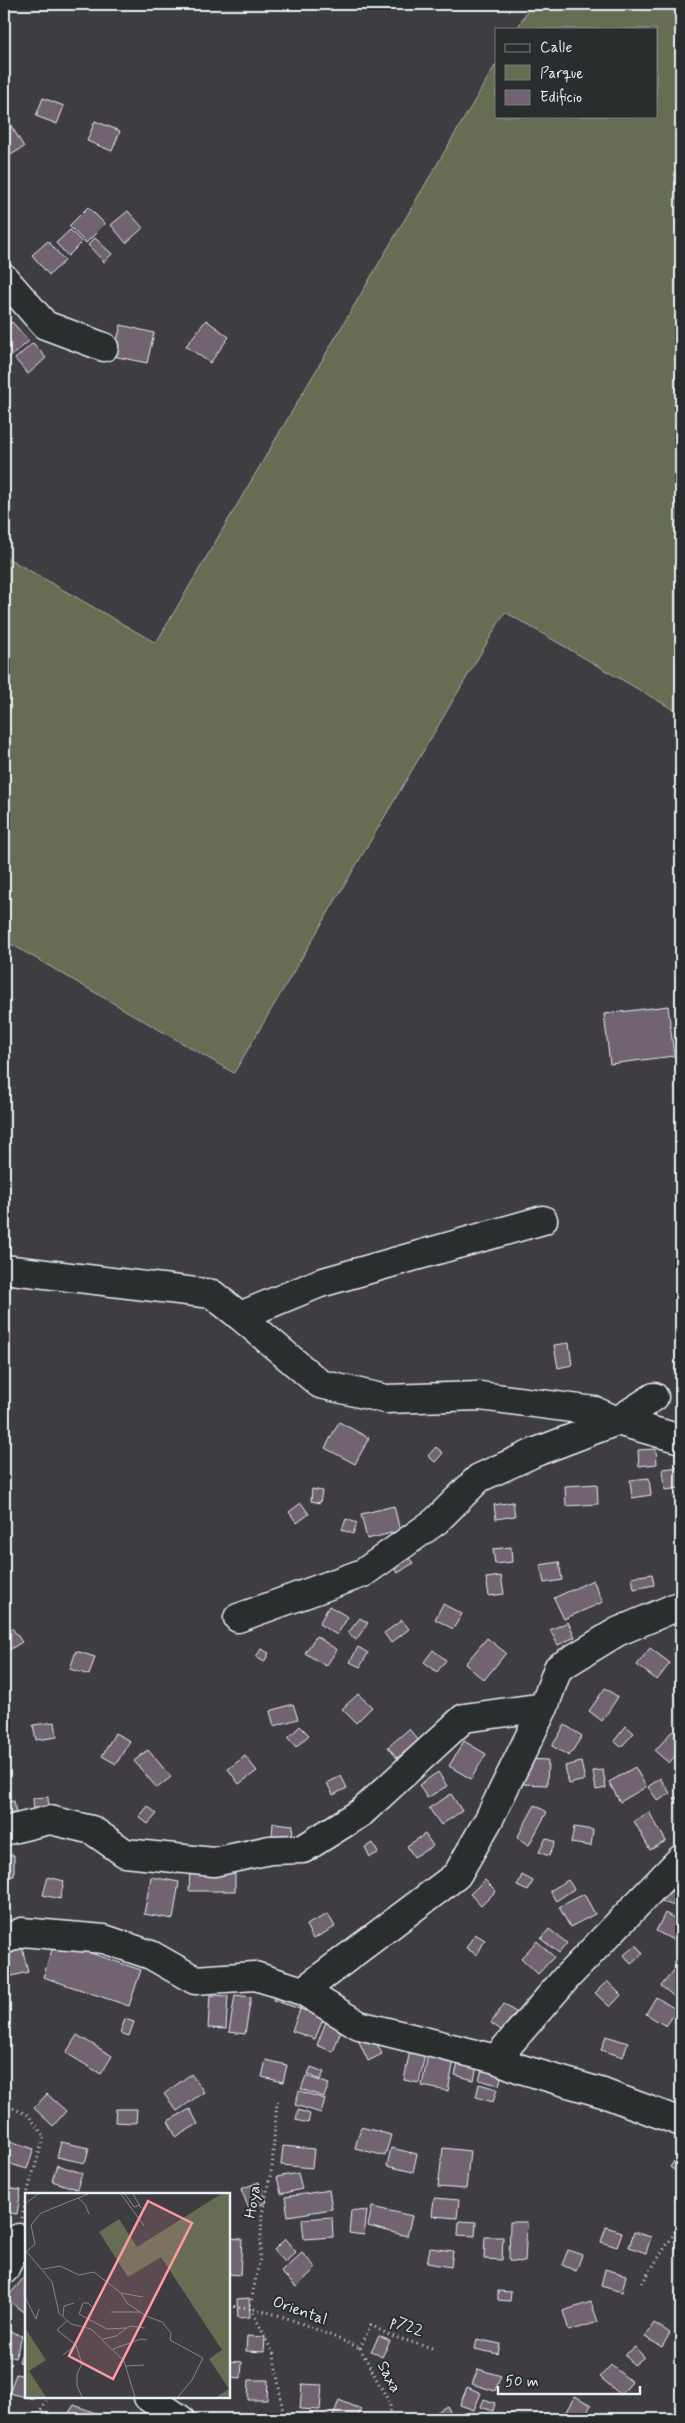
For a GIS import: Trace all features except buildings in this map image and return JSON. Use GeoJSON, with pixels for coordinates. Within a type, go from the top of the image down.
{"type":"FeatureCollection","features":[{"type":"Feature","properties":{"kind":"street"},"geometry":{"type":"LineString","coordinates":[[4,278],[45,325],[104,347]]}},
{"type":"Feature","properties":{"kind":"street"},"geometry":{"type":"LineString","coordinates":[[240,1316],[320,1283],[544,1220]]}},
{"type":"Feature","properties":{"kind":"street"},"geometry":{"type":"LineString","coordinates":[[4,1270],[212,1294],[320,1384],[386,1399],[480,1396],[595,1411],[618,1421],[681,1439]]}},
{"type":"Feature","properties":{"kind":"street"},"geometry":{"type":"LineString","coordinates":[[238,1618],[363,1573],[436,1521],[479,1478],[536,1452],[618,1421],[654,1397]]}},
{"type":"Feature","properties":{"kind":"street"},"geometry":{"type":"LineString","coordinates":[[303,1991],[457,1875],[489,1819],[544,1707],[558,1668],[617,1632],[681,1605]]}},
{"type":"Feature","properties":{"kind":"street"},"geometry":{"type":"LineString","coordinates":[[4,1831],[50,1820],[92,1830],[125,1853],[214,1862],[270,1850],[303,1849],[362,1812],[464,1718],[544,1707]]}},
{"type":"Feature","properties":{"kind":"street"},"geometry":{"type":"LineString","coordinates":[[496,2059],[566,1978],[681,1859]]}},
{"type":"Feature","properties":{"kind":"street"},"geometry":{"type":"LineString","coordinates":[[4,1940],[22,1932],[104,1939],[151,1955],[195,1980],[255,1976],[303,1991],[359,2025],[496,2059],[521,2069],[603,2093],[681,2122]]}},
{"type":"Feature","properties":{"kind":"street"},"geometry":{"type":"LineString","coordinates":[[4,2270],[16,2240]]}},
{"type":"Feature","properties":{"kind":"street"},"geometry":{"type":"LineString","coordinates":[[149,2398],[180,2419]]}},
{"type":"Feature","properties":{"kind":"path","name":"Hoya"},"geometry":{"type":"LineString","coordinates":[[250,2307],[260,2257],[262,2215],[272,2167],[277,2101]]}},
{"type":"Feature","properties":{"kind":"path"},"geometry":{"type":"LineString","coordinates":[[4,2104],[28,2115],[44,2136],[27,2193]]}},
{"type":"Feature","properties":{"kind":"path"},"geometry":{"type":"LineString","coordinates":[[642,2283],[681,2223]]}},
{"type":"Feature","properties":{"kind":"path","name":"Oriental"},"geometry":{"type":"LineString","coordinates":[[230,2306],[250,2307],[286,2318],[360,2348]]}},
{"type":"Feature","properties":{"kind":"path"},"geometry":{"type":"LineString","coordinates":[[250,2307],[274,2355],[284,2419]]}},
{"type":"Feature","properties":{"kind":"path","name":"p722"},"geometry":{"type":"LineString","coordinates":[[360,2348],[371,2325],[391,2336],[432,2348]]}},
{"type":"Feature","properties":{"kind":"path","name":"Saxa"},"geometry":{"type":"LineString","coordinates":[[360,2348],[384,2397],[390,2404],[391,2419]]}},
{"type":"Feature","properties":{"kind":"path"},"geometry":{"type":"LineString","coordinates":[[36,2419],[49,2398]]}},
{"type":"Feature","properties":{"kind":"green space"},"geometry":{"type":"Polygon","coordinates":[[[531,4],[681,4],[681,714],[505,612],[234,1073],[4,940],[4,556],[156,643],[495,66],[495,118],[658,118],[658,28],[518,28],[531,4]]]}}]}
